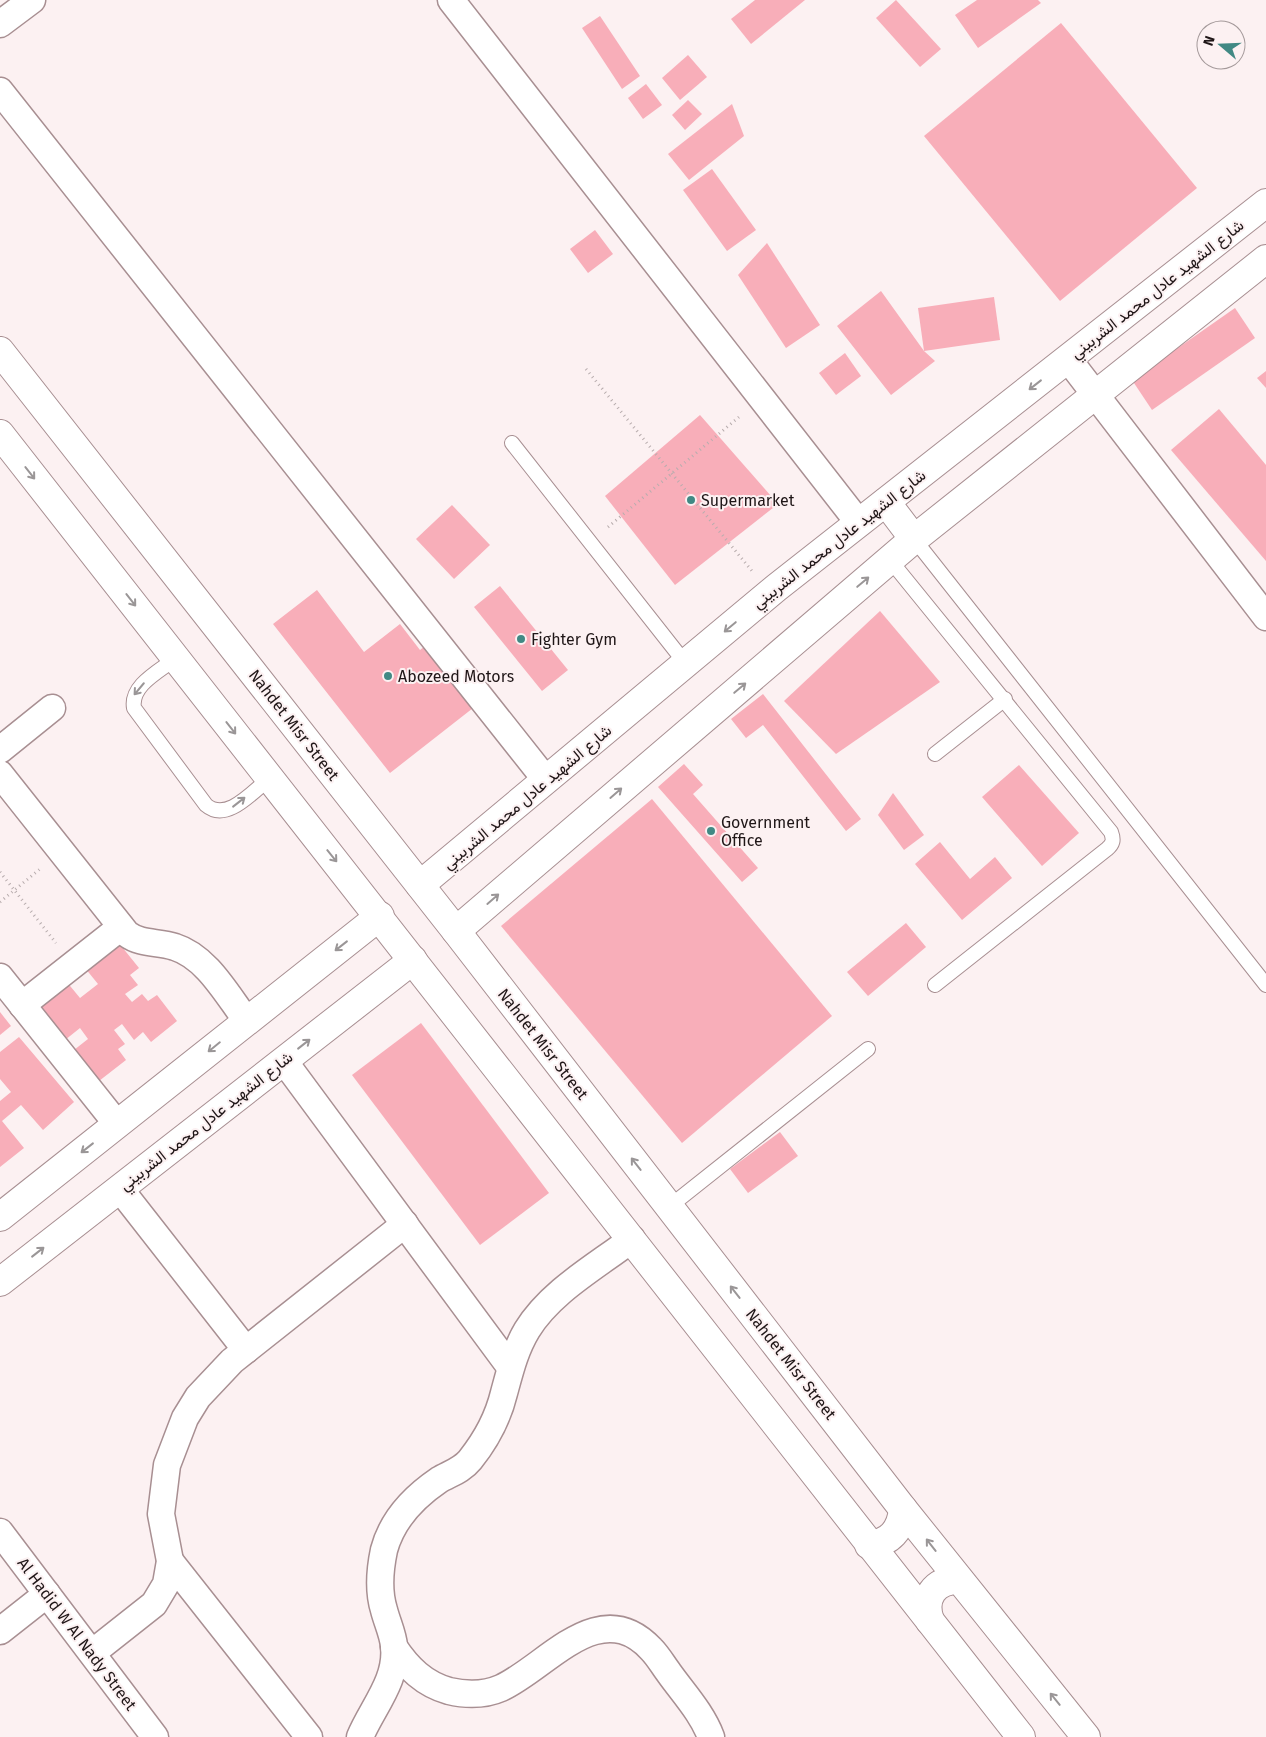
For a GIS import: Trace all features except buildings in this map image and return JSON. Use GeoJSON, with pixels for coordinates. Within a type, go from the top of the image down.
{"type":"FeatureCollection","features":[{"type":"Feature","properties":{"kind":"street"},"geometry":{"type":"LineString","coordinates":[[0,24],[32,0]]}},
{"type":"Feature","properties":{"kind":"street"},"geometry":{"type":"LineString","coordinates":[[451,0],[860,523]]}},
{"type":"Feature","properties":{"kind":"street"},"geometry":{"type":"LineString","coordinates":[[0,91],[546,780]]}},
{"type":"Feature","properties":{"kind":"street","name":"شارع الشهيد عادل محمد الشربيني"},"geometry":{"type":"LineString","coordinates":[[420,885],[770,593],[1266,203]]}},
{"type":"Feature","properties":{"kind":"street"},"geometry":{"type":"LineString","coordinates":[[456,931],[914,539],[1266,259]]}},
{"type":"Feature","properties":{"kind":"street","name":"Nahdet Misr Street"},"geometry":{"type":"LineString","coordinates":[[0,351],[456,931],[903,1509],[1086,1737]]}},
{"type":"Feature","properties":{"kind":"street"},"geometry":{"type":"LineString","coordinates":[[1068,358],[1266,617]]}},
{"type":"Feature","properties":{"kind":"street"},"geometry":{"type":"LineString","coordinates":[[0,434],[380,916],[869,1545],[1021,1737]]}},
{"type":"Feature","properties":{"kind":"street"},"geometry":{"type":"LineString","coordinates":[[886,502],[914,539]]}},
{"type":"Feature","properties":{"kind":"street"},"geometry":{"type":"LineString","coordinates":[[0,750],[52,708]]}},
{"type":"Feature","properties":{"kind":"street"},"geometry":{"type":"LineString","coordinates":[[0,774],[122,927],[134,939],[174,946],[194,955],[247,1021]]}},
{"type":"Feature","properties":{"kind":"street"},"geometry":{"type":"LineString","coordinates":[[0,1217],[380,916]]}},
{"type":"Feature","properties":{"kind":"street"},"geometry":{"type":"LineString","coordinates":[[22,1005],[122,927]]}},
{"type":"Feature","properties":{"kind":"street","name":"شارع الشهيد عادل محمد الشربيني"},"geometry":{"type":"LineString","coordinates":[[4,1272],[120,1189],[413,960]]}},
{"type":"Feature","properties":{"kind":"street"},"geometry":{"type":"LineString","coordinates":[[0,977],[117,1124]]}},
{"type":"Feature","properties":{"kind":"street"},"geometry":{"type":"LineString","coordinates":[[284,1061],[510,1367]]}},
{"type":"Feature","properties":{"kind":"street"},"geometry":{"type":"LineString","coordinates":[[120,1189],[246,1350]]}},
{"type":"Feature","properties":{"kind":"street"},"geometry":{"type":"LineString","coordinates":[[92,1653],[154,1604],[166,1584],[170,1561],[161,1514],[167,1464],[174,1441],[198,1397],[214,1378],[246,1350],[405,1224]]}},
{"type":"Feature","properties":{"kind":"street"},"geometry":{"type":"LineString","coordinates":[[632,1239],[552,1299],[538,1314],[527,1330],[510,1367],[496,1419],[483,1444],[466,1465],[439,1480],[417,1497],[401,1514],[391,1531],[384,1549],[380,1588],[383,1608],[394,1647],[406,1664],[421,1678],[439,1688],[459,1693],[480,1693],[500,1688],[586,1632],[604,1629],[621,1631],[637,1638],[651,1648],[700,1714],[711,1737]]}},
{"type":"Feature","properties":{"kind":"street"},"geometry":{"type":"LineString","coordinates":[[869,1545],[878,1544],[894,1534],[899,1527],[903,1509]]}},
{"type":"Feature","properties":{"kind":"street","name":"Al Hadid W Al Nady Street"},"geometry":{"type":"LineString","coordinates":[[0,1532],[155,1737]]}},
{"type":"Feature","properties":{"kind":"street"},"geometry":{"type":"LineString","coordinates":[[170,1561],[309,1737]]}},
{"type":"Feature","properties":{"kind":"street"},"geometry":{"type":"LineString","coordinates":[[930,1621],[926,1604],[929,1595],[941,1583],[959,1580]]}},
{"type":"Feature","properties":{"kind":"street"},"geometry":{"type":"LineString","coordinates":[[0,1631],[47,1594]]}},
{"type":"Feature","properties":{"kind":"street"},"geometry":{"type":"LineString","coordinates":[[360,1737],[366,1722],[388,1684],[394,1647]]}},
{"type":"Feature","properties":{"kind":"lane"},"geometry":{"type":"LineString","coordinates":[[512,442],[686,664]]}},
{"type":"Feature","properties":{"kind":"lane"},"geometry":{"type":"LineString","coordinates":[[914,539],[1266,985]]}},
{"type":"Feature","properties":{"kind":"lane"},"geometry":{"type":"LineString","coordinates":[[890,560],[1005,699],[1114,838],[1112,845],[935,985]]}},
{"type":"Feature","properties":{"kind":"lane"},"geometry":{"type":"LineString","coordinates":[[176,658],[139,687],[133,696],[134,708],[206,805],[216,811],[227,810],[270,778]]}},
{"type":"Feature","properties":{"kind":"lane"},"geometry":{"type":"LineString","coordinates":[[935,754],[1005,699]]}},
{"type":"Feature","properties":{"kind":"lane"},"geometry":{"type":"LineString","coordinates":[[669,1207],[868,1049]]}},
{"type":"Feature","properties":{"kind":"path"},"geometry":{"type":"LineString","coordinates":[[586,369],[770,593]]}},
{"type":"Feature","properties":{"kind":"path"},"geometry":{"type":"LineString","coordinates":[[590,542],[761,398]]}},
{"type":"Feature","properties":{"kind":"path"},"geometry":{"type":"LineString","coordinates":[[0,902],[62,852]]}},
{"type":"Feature","properties":{"kind":"path"},"geometry":{"type":"LineString","coordinates":[[0,872],[73,965]]}},
{"type":"Feature","properties":{"kind":"place","name":"Supermarket"},"geometry":{"type":"Point","coordinates":[691,500]}},
{"type":"Feature","properties":{"kind":"place","name":"Fighter Gym"},"geometry":{"type":"Point","coordinates":[521,639]}},
{"type":"Feature","properties":{"kind":"place","name":"Abozeed Motors"},"geometry":{"type":"Point","coordinates":[388,676]}},
{"type":"Feature","properties":{"kind":"place","name":"Government Office"},"geometry":{"type":"Point","coordinates":[711,831]}}]}
